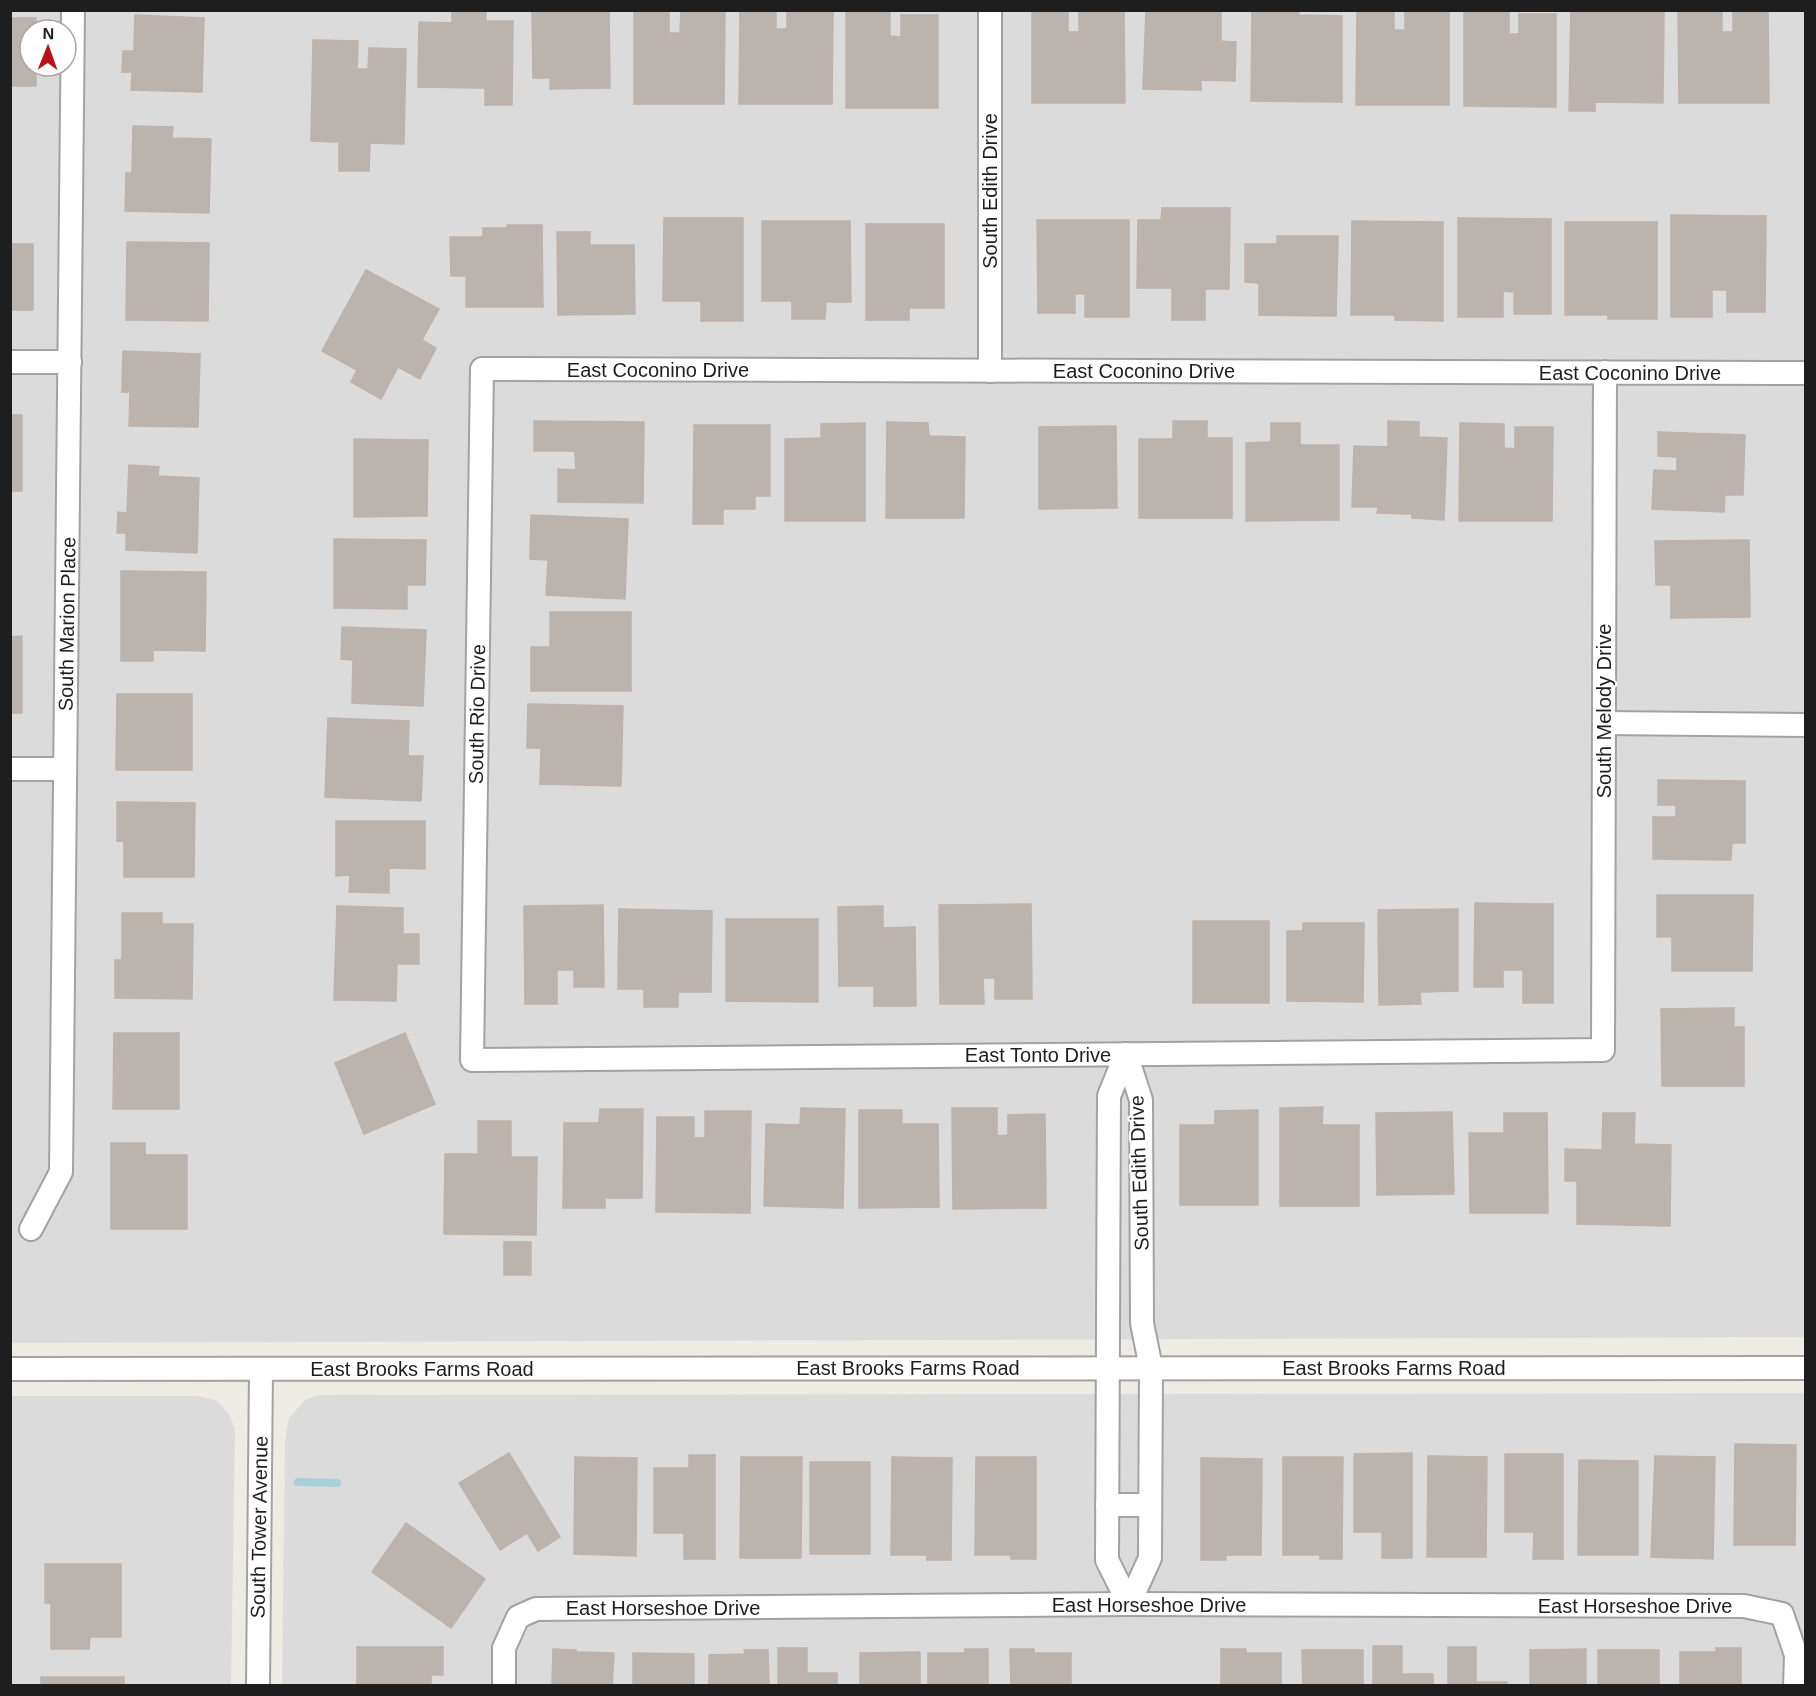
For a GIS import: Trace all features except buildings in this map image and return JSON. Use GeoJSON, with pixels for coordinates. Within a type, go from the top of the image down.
{"type":"FeatureCollection","features":[{"type":"Feature","properties":{"kind":"street","name":"South Marion Place"},"geometry":{"type":"LineString","coordinates":[[31,1229],[61,1172],[73,10]]}},
{"type":"Feature","properties":{"kind":"street","name":"South Edith Drive"},"geometry":{"type":"LineString","coordinates":[[990,10],[990,371]]}},
{"type":"Feature","properties":{"kind":"street"},"geometry":{"type":"LineString","coordinates":[[10,362],[70,362]]}},
{"type":"Feature","properties":{"kind":"street","name":"East Coconino Drive"},"geometry":{"type":"LineString","coordinates":[[482,369],[1806,373]]}},
{"type":"Feature","properties":{"kind":"street","name":"South Rio Drive"},"geometry":{"type":"LineString","coordinates":[[472,1060],[482,369]]}},
{"type":"Feature","properties":{"kind":"street","name":"South Melody Drive"},"geometry":{"type":"LineString","coordinates":[[1604,1050],[1605,372]]}},
{"type":"Feature","properties":{"kind":"street"},"geometry":{"type":"LineString","coordinates":[[1604,723],[1806,725]]}},
{"type":"Feature","properties":{"kind":"street"},"geometry":{"type":"LineString","coordinates":[[10,769],[65,770]]}},
{"type":"Feature","properties":{"kind":"street","name":"East Tonto Drive"},"geometry":{"type":"LineString","coordinates":[[472,1060],[1604,1050]]}},
{"type":"Feature","properties":{"kind":"street","name":"South Edith Drive"},"geometry":{"type":"LineString","coordinates":[[1126,1054],[1109,1096],[1107,1560],[1129,1604]]}},
{"type":"Feature","properties":{"kind":"street","name":"South Edith Drive"},"geometry":{"type":"LineString","coordinates":[[1126,1054],[1141,1100],[1143,1323],[1150,1368],[1150,1558],[1129,1604]]}},
{"type":"Feature","properties":{"kind":"street"},"geometry":{"type":"LineString","coordinates":[[1108,1207],[1143,1207]]}},
{"type":"Feature","properties":{"kind":"street","name":"East Brooks Farms Road"},"geometry":{"type":"LineString","coordinates":[[10,1369],[1806,1368]]}},
{"type":"Feature","properties":{"kind":"street","name":"South Tower Avenue"},"geometry":{"type":"LineString","coordinates":[[258,1686],[261,1369]]}},
{"type":"Feature","properties":{"kind":"street"},"geometry":{"type":"LineString","coordinates":[[1107,1505],[1150,1505]]}},
{"type":"Feature","properties":{"kind":"street","name":"East Horseshoe Drive"},"geometry":{"type":"LineString","coordinates":[[504,1686],[504,1648],[518,1617],[536,1609],[1129,1604],[1744,1606],[1782,1614],[1796,1655],[1795,1686]]}},
{"type":"Feature","properties":{"kind":"shaded area"},"geometry":{"type":"Polygon","coordinates":[[[10,11],[1805,11],[1805,1337],[11,1343],[10,11]]]}},
{"type":"Feature","properties":{"kind":"shaded area"},"geometry":{"type":"Polygon","coordinates":[[[1805,1393],[1805,1685],[282,1686],[285,1441],[289,1418],[305,1400],[318,1395],[1805,1393]]]}},
{"type":"Feature","properties":{"kind":"shaded area"},"geometry":{"type":"Polygon","coordinates":[[[10,1396],[199,1396],[217,1401],[229,1414],[235,1428],[231,1685],[11,1685],[10,1396]]]}},
{"type":"Feature","properties":{"kind":"waterway"},"geometry":{"type":"LineString","coordinates":[[298,1482],[337,1483]]}}]}
